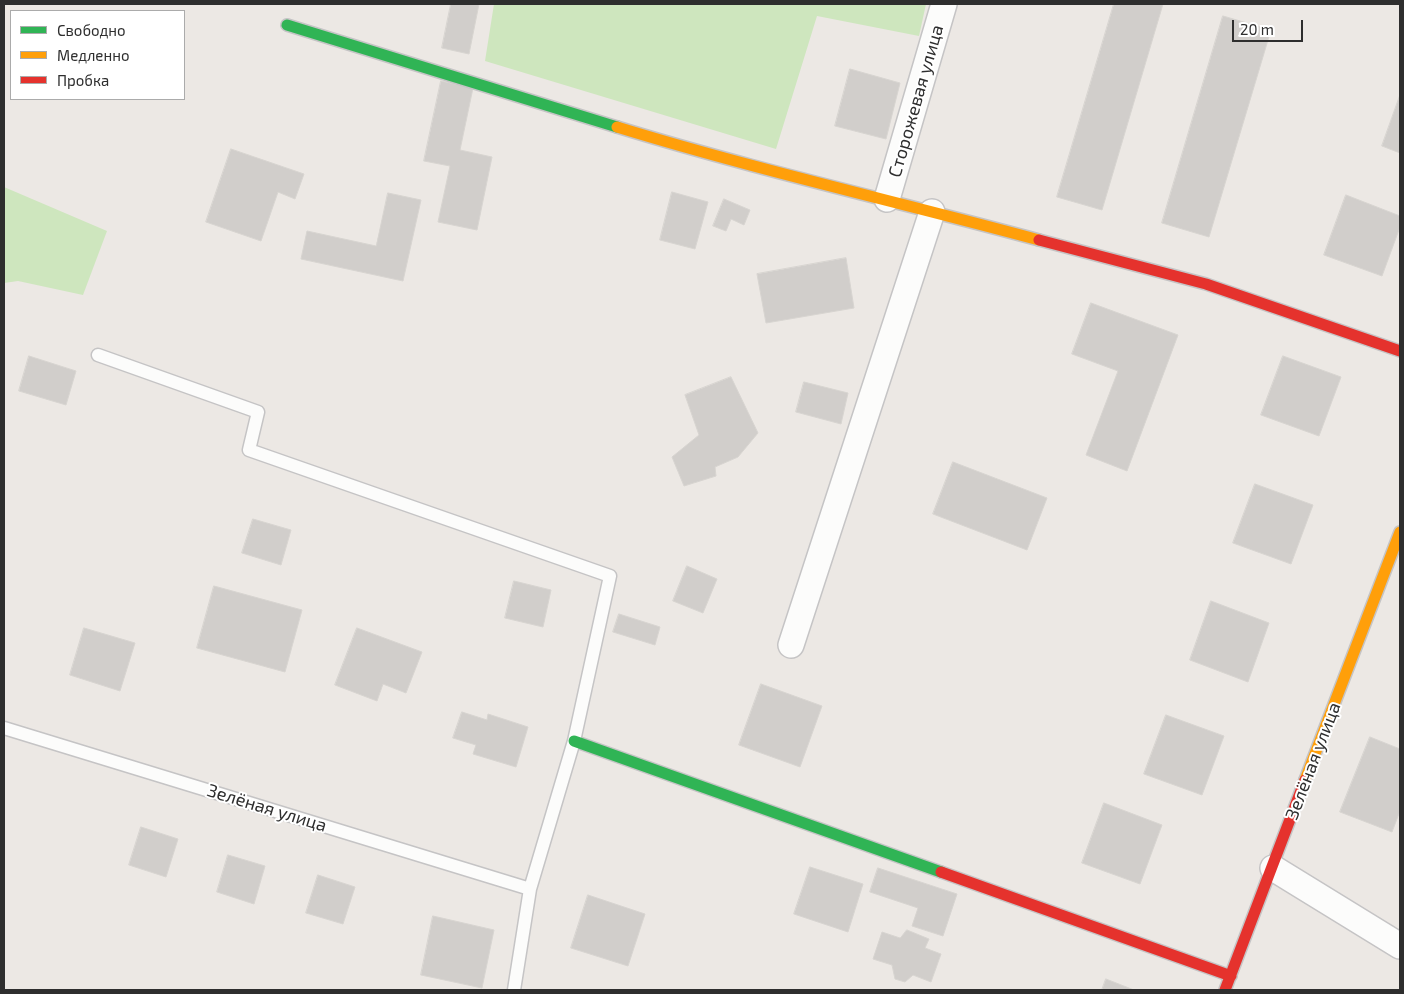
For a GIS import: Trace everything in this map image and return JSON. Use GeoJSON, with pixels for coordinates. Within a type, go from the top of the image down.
{"type":"FeatureCollection","features":[{"type":"Feature","properties":{"kind":"street","name":"Сторожевая улица"},"geometry":{"type":"LineString","coordinates":[[887,199],[944,4]]}},
{"type":"Feature","properties":{"kind":"street"},"geometry":{"type":"LineString","coordinates":[[287,25],[714,157],[887,199],[1206,284],[1400,351]]}},
{"type":"Feature","properties":{"kind":"street"},"geometry":{"type":"LineString","coordinates":[[791,645],[932,212]]}},
{"type":"Feature","properties":{"kind":"street","name":"Зелёная улица"},"geometry":{"type":"LineString","coordinates":[[1225,990],[1400,532]]}},
{"type":"Feature","properties":{"kind":"street"},"geometry":{"type":"LineString","coordinates":[[574,741],[1231,976]]}},
{"type":"Feature","properties":{"kind":"street"},"geometry":{"type":"LineString","coordinates":[[1273,868],[1400,946]]}},
{"type":"Feature","properties":{"kind":"lane"},"geometry":{"type":"LineString","coordinates":[[98,355],[258,412],[249,450],[610,576],[574,741],[530,888],[514,990]]}},
{"type":"Feature","properties":{"kind":"lane","name":"Зелёная улица"},"geometry":{"type":"LineString","coordinates":[[4,728],[530,888]]}},
{"type":"Feature","properties":{"kind":"green space"},"geometry":{"type":"Polygon","coordinates":[[[494,4],[926,4],[919,36],[817,16],[776,149],[485,61],[494,4]]]}},
{"type":"Feature","properties":{"kind":"green space"},"geometry":{"type":"Polygon","coordinates":[[[4,187],[107,231],[83,295],[18,281],[4,283],[4,187]]]}},
{"type":"Feature","properties":{"kind":"building"},"geometry":{"type":"Polygon","coordinates":[[[451,4],[479,4],[469,54],[442,48],[451,4]]]}},
{"type":"Feature","properties":{"kind":"building"},"geometry":{"type":"Polygon","coordinates":[[[1114,4],[1163,4],[1102,210],[1057,197],[1114,4]]]}},
{"type":"Feature","properties":{"kind":"building"},"geometry":{"type":"Polygon","coordinates":[[[1223,16],[1271,30],[1209,237],[1162,223],[1223,16]]]}},
{"type":"Feature","properties":{"kind":"building"},"geometry":{"type":"Polygon","coordinates":[[[850,69],[900,83],[886,139],[835,126],[850,69]]]}},
{"type":"Feature","properties":{"kind":"building"},"geometry":{"type":"Polygon","coordinates":[[[441,81],[473,88],[460,150],[492,157],[477,230],[438,222],[450,166],[424,161],[441,81]]]}},
{"type":"Feature","properties":{"kind":"building"},"geometry":{"type":"Polygon","coordinates":[[[1400,95],[1400,153],[1382,146],[1400,95]]]}},
{"type":"Feature","properties":{"kind":"building"},"geometry":{"type":"Polygon","coordinates":[[[231,149],[304,174],[295,199],[278,192],[261,241],[206,222],[231,149]]]}},
{"type":"Feature","properties":{"kind":"building"},"geometry":{"type":"Polygon","coordinates":[[[672,192],[708,202],[695,249],[660,240],[672,192]]]}},
{"type":"Feature","properties":{"kind":"building"},"geometry":{"type":"Polygon","coordinates":[[[388,193],[421,200],[403,281],[301,259],[307,231],[376,246],[388,193]]]}},
{"type":"Feature","properties":{"kind":"building"},"geometry":{"type":"Polygon","coordinates":[[[1346,195],[1400,216],[1400,227],[1382,276],[1324,255],[1346,195]]]}},
{"type":"Feature","properties":{"kind":"building"},"geometry":{"type":"Polygon","coordinates":[[[724,199],[750,210],[744,225],[731,219],[726,231],[713,226],[724,199]]]}},
{"type":"Feature","properties":{"kind":"building"},"geometry":{"type":"Polygon","coordinates":[[[846,258],[854,308],[766,323],[757,274],[846,258]]]}},
{"type":"Feature","properties":{"kind":"building"},"geometry":{"type":"Polygon","coordinates":[[[1091,303],[1178,335],[1127,471],[1086,455],[1118,371],[1072,354],[1091,303]]]}},
{"type":"Feature","properties":{"kind":"building"},"geometry":{"type":"Polygon","coordinates":[[[29,356],[76,371],[66,405],[19,391],[29,356]]]}},
{"type":"Feature","properties":{"kind":"building"},"geometry":{"type":"Polygon","coordinates":[[[1283,356],[1341,377],[1319,436],[1261,415],[1283,356]]]}},
{"type":"Feature","properties":{"kind":"building"},"geometry":{"type":"Polygon","coordinates":[[[731,377],[758,433],[738,457],[715,467],[716,476],[684,486],[672,457],[699,435],[685,395],[731,377]]]}},
{"type":"Feature","properties":{"kind":"building"},"geometry":{"type":"Polygon","coordinates":[[[804,382],[848,393],[841,424],[796,412],[804,382]]]}},
{"type":"Feature","properties":{"kind":"building"},"geometry":{"type":"Polygon","coordinates":[[[953,462],[1047,498],[1027,550],[933,514],[953,462]]]}},
{"type":"Feature","properties":{"kind":"building"},"geometry":{"type":"Polygon","coordinates":[[[1255,484],[1313,505],[1291,564],[1233,543],[1255,484]]]}},
{"type":"Feature","properties":{"kind":"building"},"geometry":{"type":"Polygon","coordinates":[[[253,519],[291,530],[281,565],[242,553],[253,519]]]}},
{"type":"Feature","properties":{"kind":"building"},"geometry":{"type":"Polygon","coordinates":[[[687,566],[717,579],[703,613],[673,601],[687,566]]]}},
{"type":"Feature","properties":{"kind":"building"},"geometry":{"type":"Polygon","coordinates":[[[514,581],[551,590],[543,627],[505,618],[514,581]]]}},
{"type":"Feature","properties":{"kind":"building"},"geometry":{"type":"Polygon","coordinates":[[[214,586],[302,610],[285,672],[197,648],[214,586]]]}},
{"type":"Feature","properties":{"kind":"building"},"geometry":{"type":"Polygon","coordinates":[[[1211,601],[1269,623],[1248,682],[1190,660],[1211,601]]]}},
{"type":"Feature","properties":{"kind":"building"},"geometry":{"type":"Polygon","coordinates":[[[619,614],[660,627],[655,645],[613,632],[619,614]]]}},
{"type":"Feature","properties":{"kind":"building"},"geometry":{"type":"Polygon","coordinates":[[[84,628],[135,643],[120,691],[70,675],[84,628]]]}},
{"type":"Feature","properties":{"kind":"building"},"geometry":{"type":"Polygon","coordinates":[[[357,628],[422,652],[406,693],[383,684],[377,701],[335,685],[357,628]]]}},
{"type":"Feature","properties":{"kind":"building"},"geometry":{"type":"Polygon","coordinates":[[[761,684],[822,706],[800,767],[739,745],[761,684]]]}},
{"type":"Feature","properties":{"kind":"building"},"geometry":{"type":"Polygon","coordinates":[[[462,712],[487,720],[488,714],[528,727],[516,767],[473,754],[476,745],[453,738],[462,712]]]}},
{"type":"Feature","properties":{"kind":"building"},"geometry":{"type":"Polygon","coordinates":[[[1166,715],[1224,736],[1202,795],[1144,774],[1166,715]]]}},
{"type":"Feature","properties":{"kind":"building"},"geometry":{"type":"Polygon","coordinates":[[[1370,737],[1400,749],[1400,811],[1392,832],[1340,812],[1370,737]]]}},
{"type":"Feature","properties":{"kind":"building"},"geometry":{"type":"Polygon","coordinates":[[[1104,803],[1162,825],[1140,884],[1082,863],[1104,803]]]}},
{"type":"Feature","properties":{"kind":"building"},"geometry":{"type":"Polygon","coordinates":[[[141,827],[178,839],[166,877],[129,865],[141,827]]]}},
{"type":"Feature","properties":{"kind":"building"},"geometry":{"type":"Polygon","coordinates":[[[228,855],[265,866],[254,904],[217,892],[228,855]]]}},
{"type":"Feature","properties":{"kind":"building"},"geometry":{"type":"Polygon","coordinates":[[[810,867],[863,884],[848,932],[794,914],[810,867]]]}},
{"type":"Feature","properties":{"kind":"building"},"geometry":{"type":"Polygon","coordinates":[[[878,868],[957,894],[943,936],[912,926],[918,908],[870,892],[878,868]]]}},
{"type":"Feature","properties":{"kind":"building"},"geometry":{"type":"Polygon","coordinates":[[[318,875],[355,887],[343,924],[306,913],[318,875]]]}},
{"type":"Feature","properties":{"kind":"building"},"geometry":{"type":"Polygon","coordinates":[[[588,895],[645,914],[628,966],[571,948],[588,895]]]}},
{"type":"Feature","properties":{"kind":"building"},"geometry":{"type":"Polygon","coordinates":[[[433,916],[494,930],[482,988],[421,975],[433,916]]]}},
{"type":"Feature","properties":{"kind":"building"},"geometry":{"type":"Polygon","coordinates":[[[907,930],[929,939],[925,948],[941,954],[931,982],[913,975],[905,982],[895,979],[892,965],[873,959],[882,932],[900,938],[907,930]]]}},
{"type":"Feature","properties":{"kind":"building"},"geometry":{"type":"Polygon","coordinates":[[[1106,979],[1134,990],[1102,990],[1106,979]]]}},
{"type":"Feature","properties":{"kind":"traffic: fast"},"geometry":{"type":"LineString","coordinates":[[287,25],[617,127]]}},
{"type":"Feature","properties":{"kind":"traffic: fast"},"geometry":{"type":"LineString","coordinates":[[574,741],[941,872]]}},
{"type":"Feature","properties":{"kind":"traffic: slow"},"geometry":{"type":"LineString","coordinates":[[617,127],[775,172],[1039,240]]}},
{"type":"Feature","properties":{"kind":"traffic: slow"},"geometry":{"type":"LineString","coordinates":[[1305,780],[1400,532]]}},
{"type":"Feature","properties":{"kind":"traffic: jam"},"geometry":{"type":"LineString","coordinates":[[1039,240],[1206,284],[1400,351]]}},
{"type":"Feature","properties":{"kind":"traffic: jam"},"geometry":{"type":"LineString","coordinates":[[1225,990],[1305,780]]}},
{"type":"Feature","properties":{"kind":"traffic: jam"},"geometry":{"type":"LineString","coordinates":[[941,872],[1231,976]]}}]}
